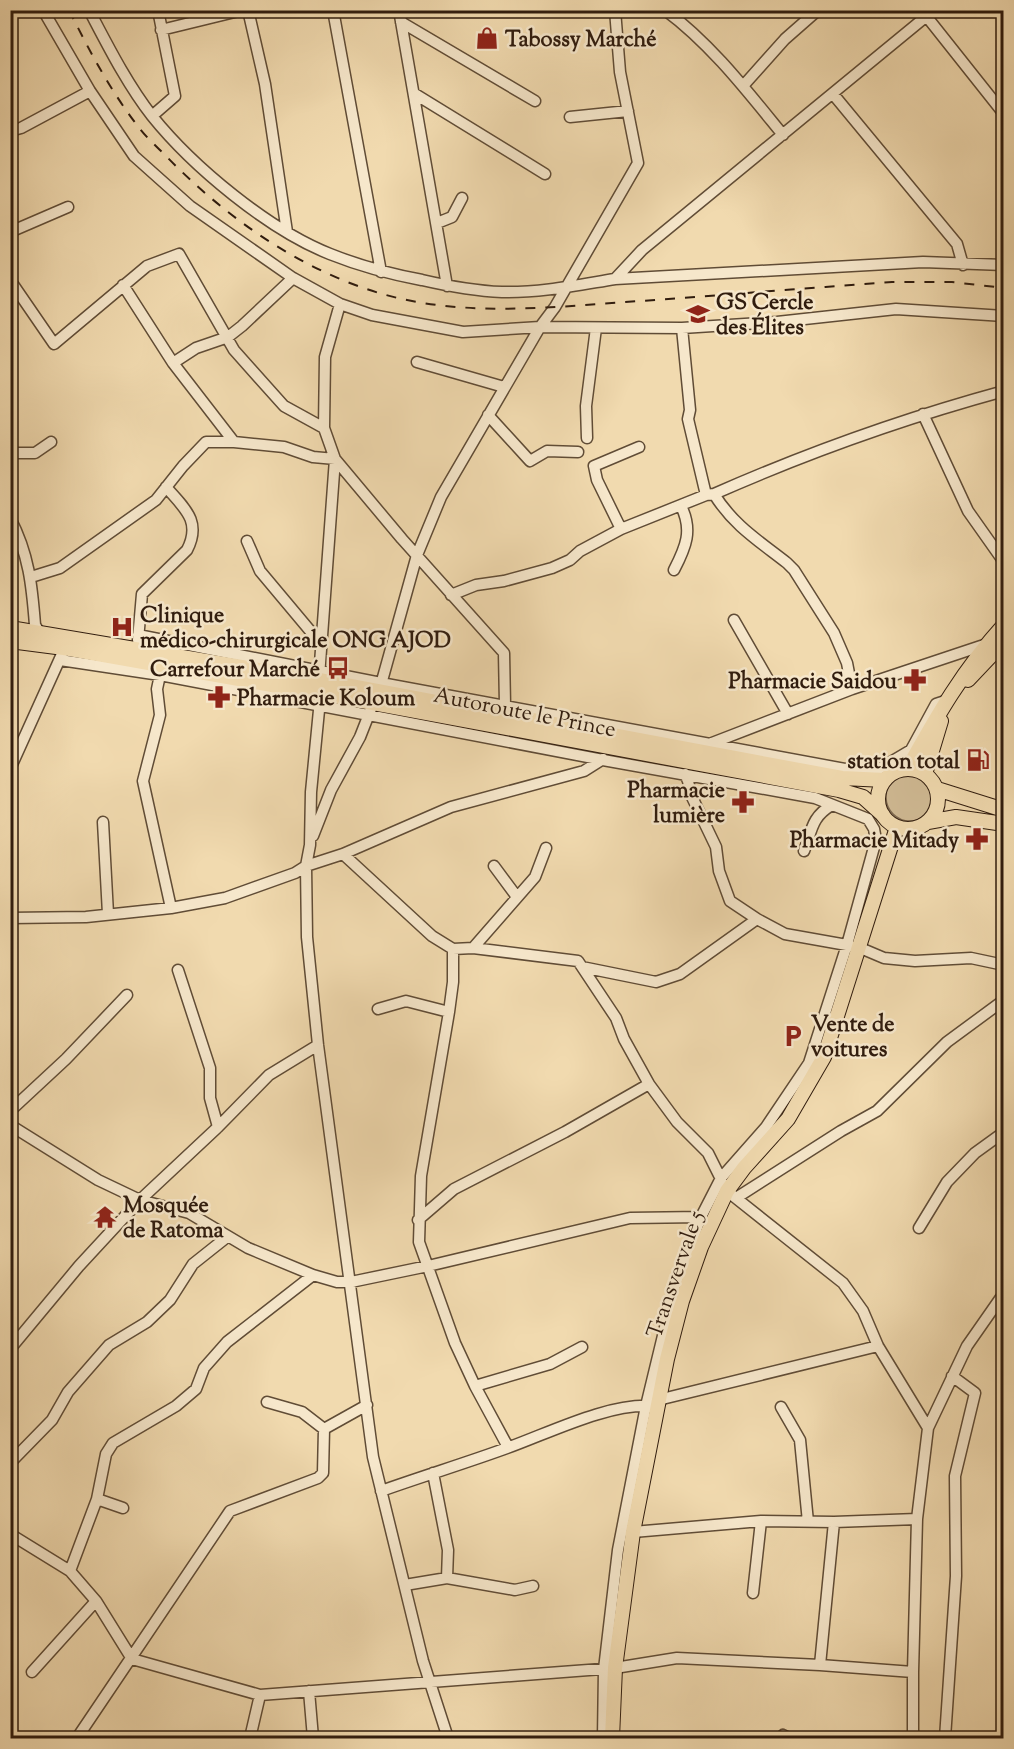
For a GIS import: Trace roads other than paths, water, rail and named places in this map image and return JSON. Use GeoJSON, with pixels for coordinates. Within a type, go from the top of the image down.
{"type":"FeatureCollection","features":[{"type":"Feature","properties":{"kind":"main road"},"geometry":{"type":"LineString","coordinates":[[908,768],[945,701],[987,644],[1004,626]]}},
{"type":"Feature","properties":{"kind":"main road","name":"Autoroute le Prince"},"geometry":{"type":"LineString","coordinates":[[10,628],[138,642],[320,688]]}},
{"type":"Feature","properties":{"kind":"main road","name":"Autoroute le Prince"},"geometry":{"type":"LineString","coordinates":[[10,641],[62,654],[320,688],[821,769],[842,778],[885,780]]}},
{"type":"Feature","properties":{"kind":"main road"},"geometry":{"type":"LineString","coordinates":[[925,774],[942,719],[962,686],[1004,642]]}},
{"type":"Feature","properties":{"kind":"main road","name":"Autoroute le Prince"},"geometry":{"type":"LineString","coordinates":[[376,698],[605,754],[739,778],[839,790],[863,797],[883,815]]}},
{"type":"Feature","properties":{"kind":"main road"},"geometry":{"type":"LineString","coordinates":[[928,822],[938,807],[937,789],[932,780],[925,774],[908,768],[899,770],[885,780],[878,797],[883,815],[897,827],[913,829],[928,822],[956,817],[1004,824]]}},
{"type":"Feature","properties":{"kind":"main road"},"geometry":{"type":"LineString","coordinates":[[937,789],[1004,810]]}},
{"type":"Feature","properties":{"kind":"main road","name":"Transvervale 5"},"geometry":{"type":"LineString","coordinates":[[612,1738],[609,1669],[654,1404],[682,1301],[701,1247],[728,1189],[788,1119],[824,1057],[852,946],[897,827]]}},
{"type":"Feature","properties":{"kind":"street"},"geometry":{"type":"LineString","coordinates":[[43,10],[90,92],[134,156],[190,206],[293,278],[340,304],[372,315],[463,332],[540,327],[681,328],[777,322],[896,309],[1004,316]]}},
{"type":"Feature","properties":{"kind":"street"},"geometry":{"type":"LineString","coordinates":[[89,10],[115,60],[152,116],[189,156],[228,191],[287,232],[328,254],[381,272],[447,286],[503,292],[565,287],[615,279],[923,262],[1004,265]]}},
{"type":"Feature","properties":{"kind":"street"},"geometry":{"type":"LineString","coordinates":[[152,116],[175,96],[158,10]]}},
{"type":"Feature","properties":{"kind":"street"},"geometry":{"type":"LineString","coordinates":[[161,30],[243,10]]}},
{"type":"Feature","properties":{"kind":"street"},"geometry":{"type":"LineString","coordinates":[[248,10],[265,84],[287,232]]}},
{"type":"Feature","properties":{"kind":"street"},"geometry":{"type":"LineString","coordinates":[[333,10],[381,272]]}},
{"type":"Feature","properties":{"kind":"street"},"geometry":{"type":"LineString","coordinates":[[310,845],[331,790],[360,737],[376,698],[417,555],[441,497],[638,163],[620,72],[615,10]]}},
{"type":"Feature","properties":{"kind":"street"},"geometry":{"type":"LineString","coordinates":[[665,10],[690,29],[743,86],[783,135]]}},
{"type":"Feature","properties":{"kind":"street"},"geometry":{"type":"LineString","coordinates":[[743,86],[785,39],[818,10]]}},
{"type":"Feature","properties":{"kind":"street"},"geometry":{"type":"LineString","coordinates":[[615,279],[642,250],[930,14],[1004,114]]}},
{"type":"Feature","properties":{"kind":"street"},"geometry":{"type":"LineString","coordinates":[[400,16],[447,286]]}},
{"type":"Feature","properties":{"kind":"street"},"geometry":{"type":"LineString","coordinates":[[400,16],[535,101]]}},
{"type":"Feature","properties":{"kind":"street"},"geometry":{"type":"LineString","coordinates":[[10,131],[21,128],[90,92]]}},
{"type":"Feature","properties":{"kind":"street"},"geometry":{"type":"LineString","coordinates":[[415,94],[545,174]]}},
{"type":"Feature","properties":{"kind":"street"},"geometry":{"type":"LineString","coordinates":[[833,94],[957,244],[963,265]]}},
{"type":"Feature","properties":{"kind":"street"},"geometry":{"type":"LineString","coordinates":[[570,117],[628,111]]}},
{"type":"Feature","properties":{"kind":"street"},"geometry":{"type":"LineString","coordinates":[[436,223],[452,217],[462,198]]}},
{"type":"Feature","properties":{"kind":"street"},"geometry":{"type":"LineString","coordinates":[[10,232],[68,207]]}},
{"type":"Feature","properties":{"kind":"street"},"geometry":{"type":"LineString","coordinates":[[10,280],[54,344],[147,266],[180,254],[234,350],[284,406],[324,428]]}},
{"type":"Feature","properties":{"kind":"street"},"geometry":{"type":"LineString","coordinates":[[172,363],[196,348],[228,337],[293,278]]}},
{"type":"Feature","properties":{"kind":"street"},"geometry":{"type":"LineString","coordinates":[[123,285],[172,363],[234,442]]}},
{"type":"Feature","properties":{"kind":"street"},"geometry":{"type":"LineString","coordinates":[[340,304],[325,357],[324,428],[335,459],[451,595],[504,653],[505,705]]}},
{"type":"Feature","properties":{"kind":"street"},"geometry":{"type":"LineString","coordinates":[[587,438],[586,406],[596,328]]}},
{"type":"Feature","properties":{"kind":"street"},"geometry":{"type":"LineString","coordinates":[[681,328],[690,410],[688,419],[710,495],[739,526],[788,562],[794,570],[834,633],[847,663],[852,689]]}},
{"type":"Feature","properties":{"kind":"street"},"geometry":{"type":"LineString","coordinates":[[417,362],[504,387]]}},
{"type":"Feature","properties":{"kind":"street"},"geometry":{"type":"LineString","coordinates":[[451,595],[476,585],[504,581],[552,568],[570,560],[580,550],[621,529],[710,495],[774,467],[923,414],[1004,391]]}},
{"type":"Feature","properties":{"kind":"street"},"geometry":{"type":"LineString","coordinates":[[923,414],[968,511],[1004,562]]}},
{"type":"Feature","properties":{"kind":"street"},"geometry":{"type":"LineString","coordinates":[[488,416],[530,461],[547,452],[578,452]]}},
{"type":"Feature","properties":{"kind":"street"},"geometry":{"type":"LineString","coordinates":[[10,453],[35,453],[51,442]]}},
{"type":"Feature","properties":{"kind":"street"},"geometry":{"type":"LineString","coordinates":[[31,577],[60,568],[156,500],[206,442],[284,447],[313,457],[335,459]]}},
{"type":"Feature","properties":{"kind":"street"},"geometry":{"type":"LineString","coordinates":[[621,529],[597,480],[594,466],[639,447]]}},
{"type":"Feature","properties":{"kind":"street"},"geometry":{"type":"LineString","coordinates":[[335,459],[311,792],[310,845],[306,866],[307,937],[318,1045],[373,1457],[430,1684],[448,1738]]}},
{"type":"Feature","properties":{"kind":"street"},"geometry":{"type":"LineString","coordinates":[[138,642],[142,594],[187,550],[191,542],[193,524],[190,514],[166,487]]}},
{"type":"Feature","properties":{"kind":"street"},"geometry":{"type":"LineString","coordinates":[[674,570],[686,544],[687,518],[681,506]]}},
{"type":"Feature","properties":{"kind":"street"},"geometry":{"type":"LineString","coordinates":[[10,518],[22,541],[31,577],[35,625],[39,632]]}},
{"type":"Feature","properties":{"kind":"street"},"geometry":{"type":"LineString","coordinates":[[247,541],[260,571],[322,645]]}},
{"type":"Feature","properties":{"kind":"street"},"geometry":{"type":"LineString","coordinates":[[734,620],[788,714]]}},
{"type":"Feature","properties":{"kind":"street"},"geometry":{"type":"LineString","coordinates":[[711,743],[852,689],[987,644]]}},
{"type":"Feature","properties":{"kind":"street"},"geometry":{"type":"LineString","coordinates":[[10,769],[62,654],[160,675],[320,688],[376,698],[505,705],[711,743],[821,769],[874,772],[911,750],[936,704],[945,701]]}},
{"type":"Feature","properties":{"kind":"street"},"geometry":{"type":"LineString","coordinates":[[160,675],[157,688],[160,715],[143,781],[171,908]]}},
{"type":"Feature","properties":{"kind":"street"},"geometry":{"type":"LineString","coordinates":[[10,918],[108,914],[171,908],[225,898],[343,854],[451,807],[584,771],[605,754],[685,774],[739,778],[814,798],[868,819],[874,829],[876,840],[852,946]]}},
{"type":"Feature","properties":{"kind":"street"},"geometry":{"type":"LineString","coordinates":[[685,774],[691,795],[716,847],[719,871],[730,901],[757,919],[785,934],[852,946],[884,958],[915,961],[971,958],[1004,965]]}},
{"type":"Feature","properties":{"kind":"street"},"geometry":{"type":"LineString","coordinates":[[804,851],[820,812],[832,805]]}},
{"type":"Feature","properties":{"kind":"street"},"geometry":{"type":"LineString","coordinates":[[103,822],[108,914]]}},
{"type":"Feature","properties":{"kind":"street"},"geometry":{"type":"LineString","coordinates":[[473,948],[535,877],[546,849]]}},
{"type":"Feature","properties":{"kind":"street"},"geometry":{"type":"LineString","coordinates":[[343,854],[432,936],[453,949],[473,948],[578,962],[616,1018],[624,1039],[649,1084],[677,1122],[708,1154],[728,1189],[843,1284],[863,1311],[878,1346],[928,1428]]}},
{"type":"Feature","properties":{"kind":"street"},"geometry":{"type":"LineString","coordinates":[[494,866],[518,897]]}},
{"type":"Feature","properties":{"kind":"street"},"geometry":{"type":"LineString","coordinates":[[582,967],[656,982],[680,974],[757,919]]}},
{"type":"Feature","properties":{"kind":"street"},"geometry":{"type":"LineString","coordinates":[[453,949],[453,982],[449,1012],[421,1176],[418,1242],[455,1343],[508,1447]]}},
{"type":"Feature","properties":{"kind":"street"},"geometry":{"type":"LineString","coordinates":[[178,970],[210,1068],[210,1098],[218,1127]]}},
{"type":"Feature","properties":{"kind":"street"},"geometry":{"type":"LineString","coordinates":[[10,1112],[66,1059],[127,995]]}},
{"type":"Feature","properties":{"kind":"street"},"geometry":{"type":"LineString","coordinates":[[603,1738],[618,1550],[654,1404],[675,1286],[701,1217],[728,1189],[877,1111],[947,1042],[1004,1000]]}},
{"type":"Feature","properties":{"kind":"street"},"geometry":{"type":"LineString","coordinates":[[378,1009],[406,1001],[449,1012]]}},
{"type":"Feature","properties":{"kind":"street"},"geometry":{"type":"LineString","coordinates":[[10,1349],[80,1266],[140,1200],[218,1127],[269,1075],[318,1045]]}},
{"type":"Feature","properties":{"kind":"street"},"geometry":{"type":"LineString","coordinates":[[418,1220],[454,1189],[565,1132],[649,1084]]}},
{"type":"Feature","properties":{"kind":"street"},"geometry":{"type":"LineString","coordinates":[[10,1125],[98,1180],[140,1200],[189,1214],[248,1248],[313,1275],[337,1282],[351,1282],[428,1266],[630,1218],[701,1217]]}},
{"type":"Feature","properties":{"kind":"street"},"geometry":{"type":"LineString","coordinates":[[919,1228],[947,1182],[975,1153],[1004,1132]]}},
{"type":"Feature","properties":{"kind":"street"},"geometry":{"type":"LineString","coordinates":[[10,1463],[52,1420],[68,1392],[109,1345],[147,1322],[170,1300],[193,1264],[227,1237]]}},
{"type":"Feature","properties":{"kind":"street"},"geometry":{"type":"LineString","coordinates":[[70,1571],[97,1499],[106,1454],[113,1443],[176,1406],[196,1389],[204,1368],[227,1342],[313,1275]]}},
{"type":"Feature","properties":{"kind":"street"},"geometry":{"type":"LineString","coordinates":[[913,1738],[917,1519],[928,1428],[967,1346],[1004,1293]]}},
{"type":"Feature","properties":{"kind":"street"},"geometry":{"type":"LineString","coordinates":[[381,1491],[508,1447],[558,1427],[602,1414],[654,1404],[878,1346]]}},
{"type":"Feature","properties":{"kind":"street"},"geometry":{"type":"LineString","coordinates":[[475,1386],[550,1364],[582,1347]]}},
{"type":"Feature","properties":{"kind":"street"},"geometry":{"type":"LineString","coordinates":[[945,1738],[956,1576],[955,1476],[975,1393],[952,1376]]}},
{"type":"Feature","properties":{"kind":"street"},"geometry":{"type":"LineString","coordinates":[[267,1402],[302,1412],[324,1429]]}},
{"type":"Feature","properties":{"kind":"street"},"geometry":{"type":"LineString","coordinates":[[324,1429],[367,1405]]}},
{"type":"Feature","properties":{"kind":"street"},"geometry":{"type":"LineString","coordinates":[[781,1407],[801,1440],[808,1521]]}},
{"type":"Feature","properties":{"kind":"street"},"geometry":{"type":"LineString","coordinates":[[77,1738],[230,1511],[318,1479],[323,1473],[324,1429]]}},
{"type":"Feature","properties":{"kind":"street"},"geometry":{"type":"LineString","coordinates":[[433,1473],[448,1550],[447,1578]]}},
{"type":"Feature","properties":{"kind":"street"},"geometry":{"type":"LineString","coordinates":[[97,1499],[123,1508]]}},
{"type":"Feature","properties":{"kind":"street"},"geometry":{"type":"LineString","coordinates":[[633,1532],[761,1521],[834,1522],[917,1519]]}},
{"type":"Feature","properties":{"kind":"street"},"geometry":{"type":"LineString","coordinates":[[753,1593],[761,1521]]}},
{"type":"Feature","properties":{"kind":"street"},"geometry":{"type":"LineString","coordinates":[[820,1665],[834,1522]]}},
{"type":"Feature","properties":{"kind":"street"},"geometry":{"type":"LineString","coordinates":[[10,1534],[70,1571],[96,1601],[132,1659],[260,1695],[609,1669],[677,1658],[913,1672]]}},
{"type":"Feature","properties":{"kind":"street"},"geometry":{"type":"LineString","coordinates":[[405,1585],[447,1578],[515,1590],[533,1586]]}},
{"type":"Feature","properties":{"kind":"street"},"geometry":{"type":"LineString","coordinates":[[32,1672],[96,1601]]}},
{"type":"Feature","properties":{"kind":"street"},"geometry":{"type":"LineString","coordinates":[[309,1691],[314,1738]]}},
{"type":"Feature","properties":{"kind":"street"},"geometry":{"type":"LineString","coordinates":[[250,1738],[260,1695]]}},
{"type":"Feature","properties":{"kind":"street"},"geometry":{"type":"LineString","coordinates":[[780,1738],[783,1735],[789,1738]]}},
{"type":"Feature","properties":{"kind":"railway"},"geometry":{"type":"LineString","coordinates":[[69,10],[129,115],[149,139],[192,181],[220,206],[281,248],[313,267],[381,294],[445,306],[501,309],[892,282],[952,282],[1004,288]]}},
{"type":"Feature","properties":{"kind":"railway"},"geometry":{"type":"LineString","coordinates":[[1004,1501],[1001,1540],[1004,1580]]}},
{"type":"Feature","properties":{"kind":"place","name":"Tabossy Marché"},"geometry":{"type":"Point","coordinates":[487,38]}},
{"type":"Feature","properties":{"kind":"place","name":"GS Cercle des Élites"},"geometry":{"type":"Point","coordinates":[698,314]}},
{"type":"Feature","properties":{"kind":"place","name":"Clinique médico-chirurgicale ONG AJOD"},"geometry":{"type":"Point","coordinates":[122,627]}},
{"type":"Feature","properties":{"kind":"place","name":"Carrefour Marché"},"geometry":{"type":"Point","coordinates":[338,668]}},
{"type":"Feature","properties":{"kind":"place","name":"Pharmacie Saidou"},"geometry":{"type":"Point","coordinates":[915,680]}},
{"type":"Feature","properties":{"kind":"place","name":"Pharmacie Koloum"},"geometry":{"type":"Point","coordinates":[219,697]}},
{"type":"Feature","properties":{"kind":"place","name":"station total"},"geometry":{"type":"Point","coordinates":[978,760]}},
{"type":"Feature","properties":{"kind":"place","name":"Pharmacie lumière"},"geometry":{"type":"Point","coordinates":[743,802]}},
{"type":"Feature","properties":{"kind":"place","name":"Pharmacie Mitady"},"geometry":{"type":"Point","coordinates":[977,839]}},
{"type":"Feature","properties":{"kind":"place","name":"Vente de voitures"},"geometry":{"type":"Point","coordinates":[793,1036]}},
{"type":"Feature","properties":{"kind":"place","name":"Mosquée de Ratoma"},"geometry":{"type":"Point","coordinates":[105,1217]}}]}
